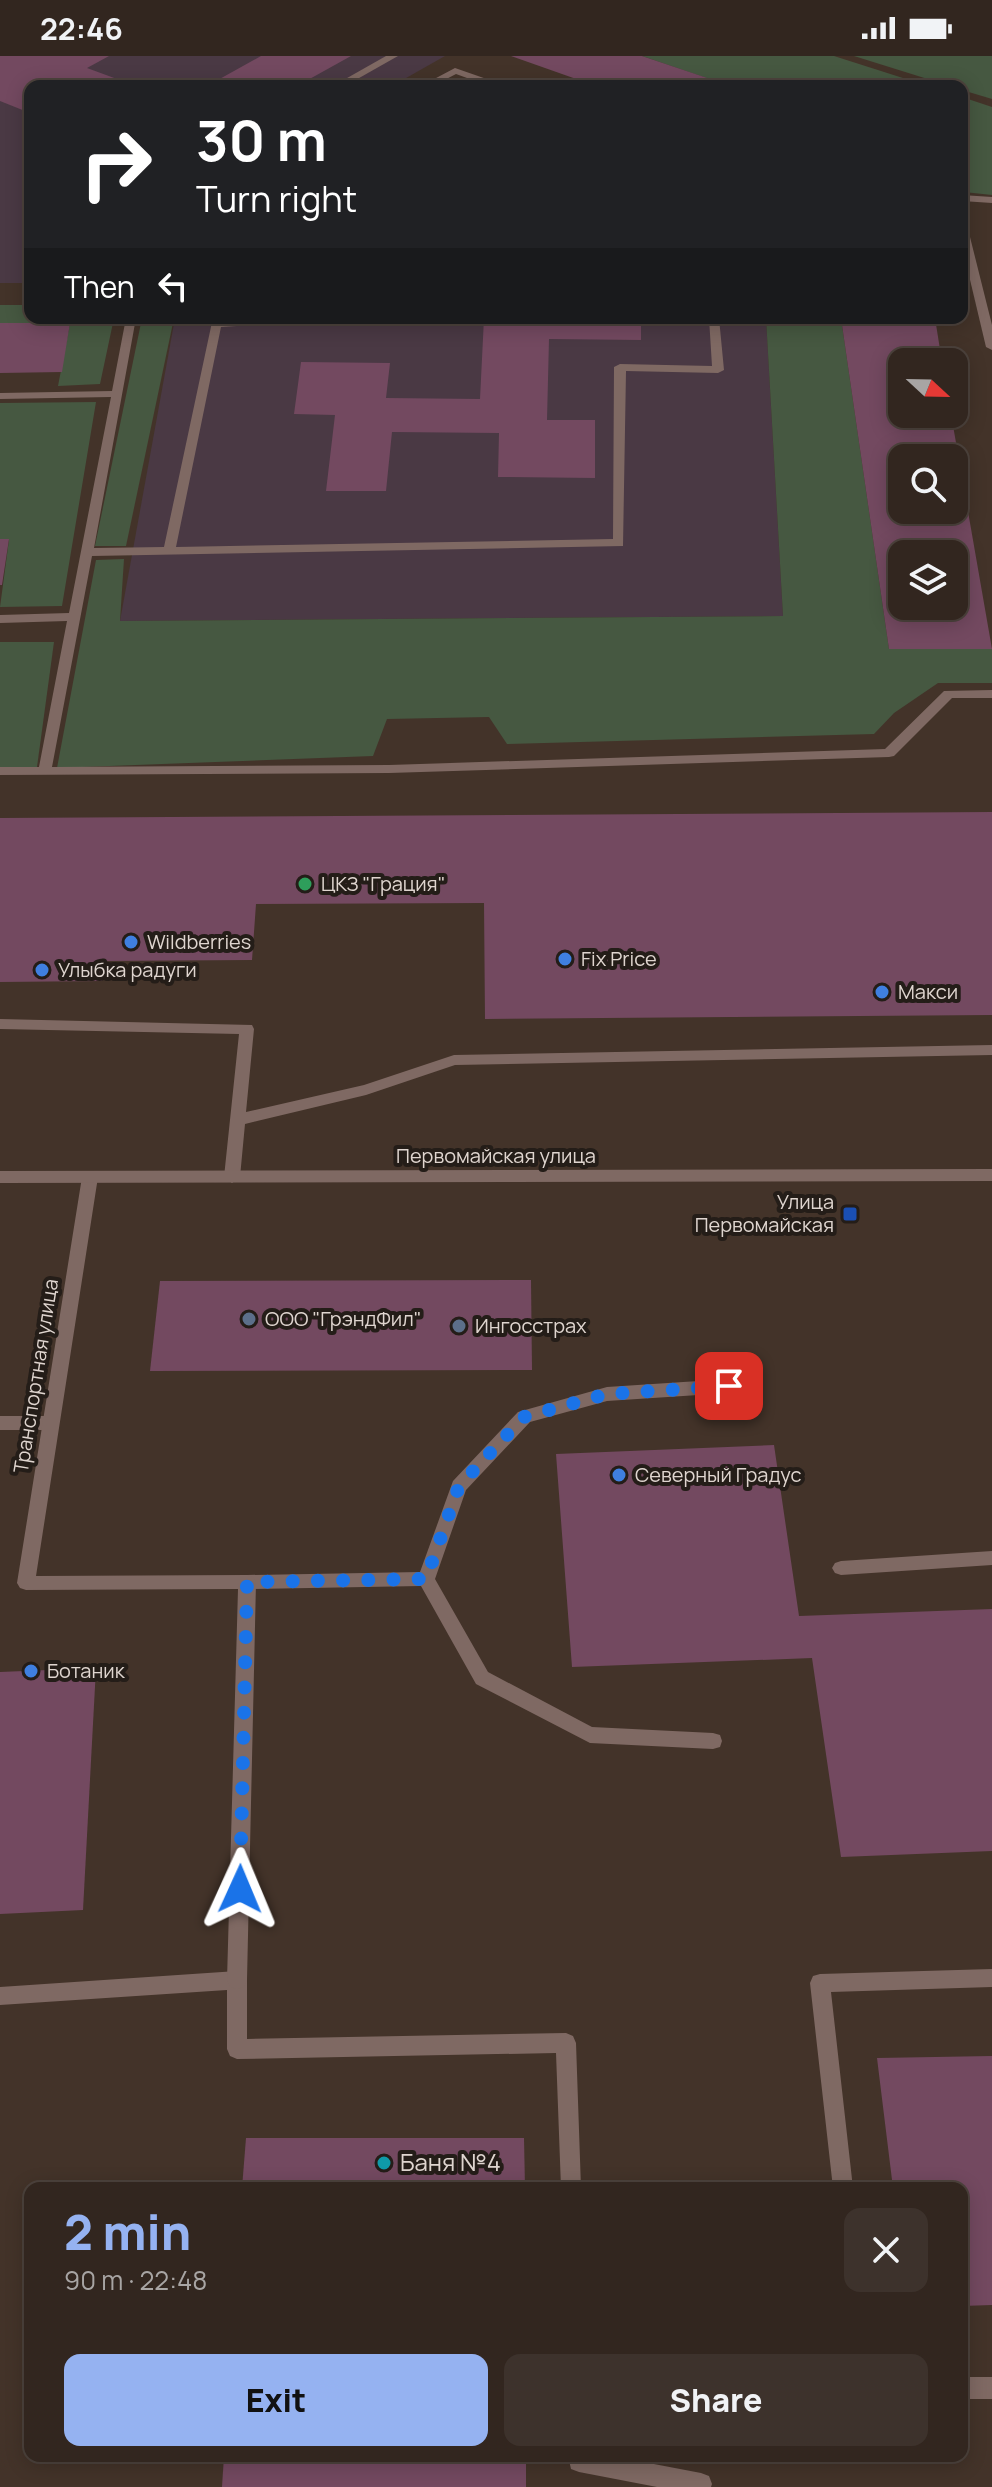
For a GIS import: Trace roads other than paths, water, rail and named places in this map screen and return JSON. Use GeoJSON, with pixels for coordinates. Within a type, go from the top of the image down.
{"type":"FeatureCollection","features":[{"type":"Feature","properties":{"kind":"street"},"geometry":{"type":"LineString","coordinates":[[349,80],[393,56]]}},
{"type":"Feature","properties":{"kind":"street"},"geometry":{"type":"LineString","coordinates":[[438,80],[455,71],[481,80]]}},
{"type":"Feature","properties":{"kind":"street"},"geometry":{"type":"LineString","coordinates":[[968,198],[992,200]]}},
{"type":"Feature","properties":{"kind":"street"},"geometry":{"type":"LineString","coordinates":[[968,249],[992,347]]}},
{"type":"Feature","properties":{"kind":"street"},"geometry":{"type":"LineString","coordinates":[[45,771],[130,324]]}},
{"type":"Feature","properties":{"kind":"street"},"geometry":{"type":"LineString","coordinates":[[169,551],[216,324]]}},
{"type":"Feature","properties":{"kind":"street"},"geometry":{"type":"LineString","coordinates":[[87,552],[619,543],[620,367],[718,370],[714,324]]}},
{"type":"Feature","properties":{"kind":"street"},"geometry":{"type":"LineString","coordinates":[[0,396],[117,394]]}},
{"type":"Feature","properties":{"kind":"street"},"geometry":{"type":"LineString","coordinates":[[0,619],[74,617]]}},
{"type":"Feature","properties":{"kind":"street"},"geometry":{"type":"LineString","coordinates":[[0,771],[389,769],[889,753],[949,694],[992,694]]}},
{"type":"Feature","properties":{"kind":"street"},"geometry":{"type":"LineString","coordinates":[[0,1024],[247,1029],[232,1177]]}},
{"type":"Feature","properties":{"kind":"street"},"geometry":{"type":"LineString","coordinates":[[237,1120],[366,1090],[454,1060],[992,1050]]}},
{"type":"Feature","properties":{"kind":"street","name":"Первомайская улица"},"geometry":{"type":"LineString","coordinates":[[0,1177],[992,1175]]}},
{"type":"Feature","properties":{"kind":"street","name":"Транспортная улица"},"geometry":{"type":"LineString","coordinates":[[90,1177],[26,1583],[247,1582]]}},
{"type":"Feature","properties":{"kind":"street"},"geometry":{"type":"LineString","coordinates":[[713,1741],[590,1735],[482,1678],[426,1579],[459,1486],[524,1417],[607,1394],[729,1386]]}},
{"type":"Feature","properties":{"kind":"street"},"geometry":{"type":"LineString","coordinates":[[0,1423],[51,1423]]}},
{"type":"Feature","properties":{"kind":"street"},"geometry":{"type":"LineString","coordinates":[[841,1568],[992,1558]]}},
{"type":"Feature","properties":{"kind":"street"},"geometry":{"type":"LineString","coordinates":[[426,1579],[247,1582],[237,2049],[566,2043],[571,2182]]}},
{"type":"Feature","properties":{"kind":"street"},"geometry":{"type":"LineString","coordinates":[[842,2182],[820,1983],[992,1978]]}},
{"type":"Feature","properties":{"kind":"street"},"geometry":{"type":"LineString","coordinates":[[0,1996],[237,1980]]}},
{"type":"Feature","properties":{"kind":"street"},"geometry":{"type":"LineString","coordinates":[[968,2388],[992,2388]]}},
{"type":"Feature","properties":{"kind":"street"},"geometry":{"type":"LineString","coordinates":[[584,2462],[701,2484]]}},
{"type":"Feature","properties":{"kind":"place","name":"ЦКЗ \"Грация\""},"geometry":{"type":"Point","coordinates":[305,884]}},
{"type":"Feature","properties":{"kind":"place","name":"Wildberries"},"geometry":{"type":"Point","coordinates":[131,942]}},
{"type":"Feature","properties":{"kind":"place","name":"Fix Price"},"geometry":{"type":"Point","coordinates":[565,959]}},
{"type":"Feature","properties":{"kind":"place","name":"Улыбка радуги"},"geometry":{"type":"Point","coordinates":[42,970]}},
{"type":"Feature","properties":{"kind":"place","name":"Макси"},"geometry":{"type":"Point","coordinates":[882,992]}},
{"type":"Feature","properties":{"kind":"place","name":"Улица Первомайская"},"geometry":{"type":"Point","coordinates":[850,1214]}},
{"type":"Feature","properties":{"kind":"place","name":"ООО \"ГрэндФил\""},"geometry":{"type":"Point","coordinates":[249,1319]}},
{"type":"Feature","properties":{"kind":"place","name":"Ингосстрах"},"geometry":{"type":"Point","coordinates":[459,1326]}},
{"type":"Feature","properties":{"kind":"place","name":"Северный Градус"},"geometry":{"type":"Point","coordinates":[619,1475]}},
{"type":"Feature","properties":{"kind":"place","name":"Ботаник"},"geometry":{"type":"Point","coordinates":[31,1671]}},
{"type":"Feature","properties":{"kind":"place","name":"Баня №4"},"geometry":{"type":"Point","coordinates":[384,2163]}}]}
